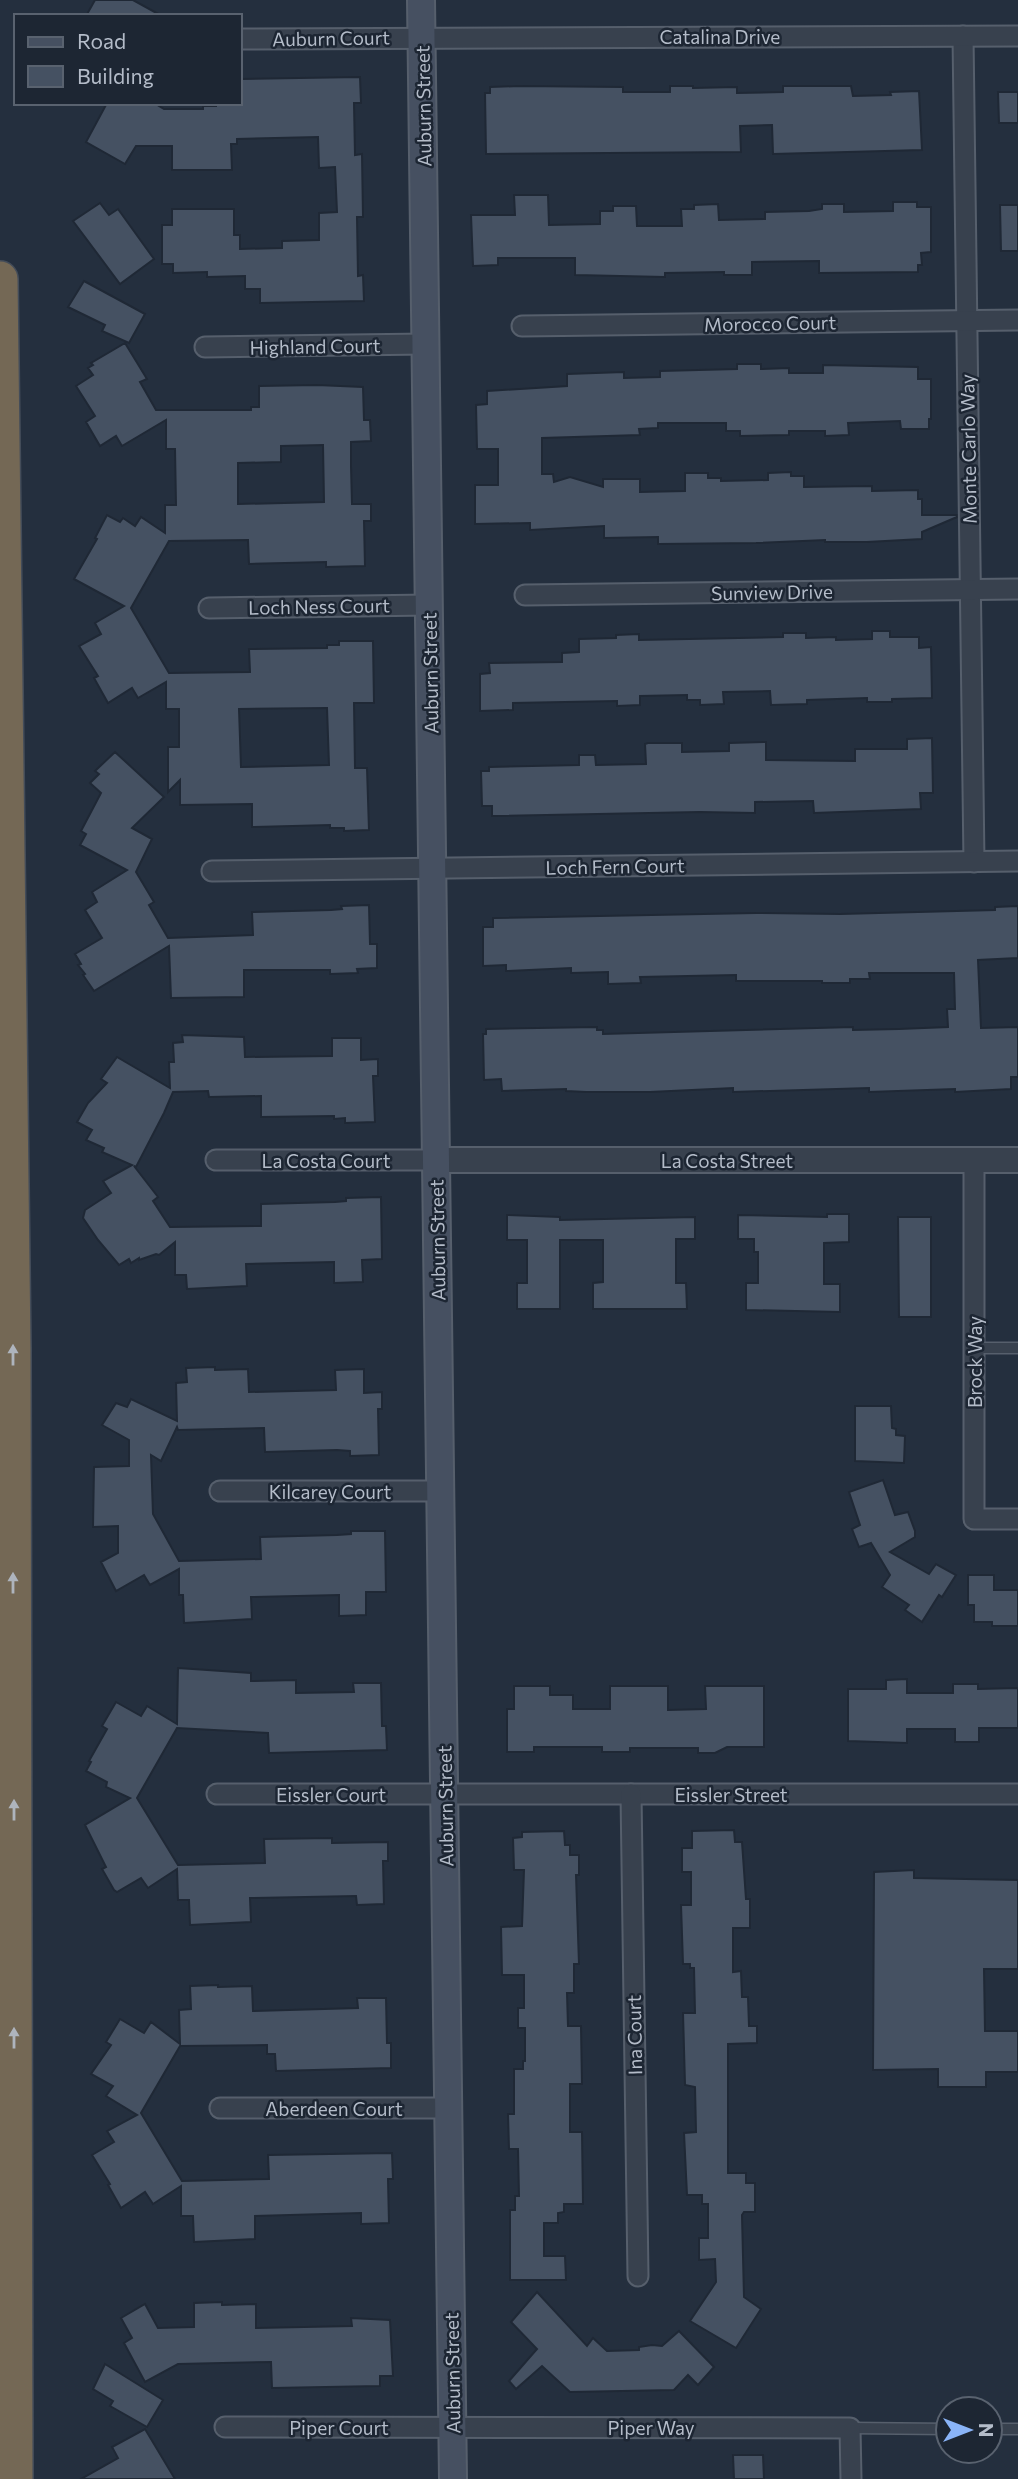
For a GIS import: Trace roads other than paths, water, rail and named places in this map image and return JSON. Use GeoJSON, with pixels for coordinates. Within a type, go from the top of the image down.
{"type":"FeatureCollection","features":[{"type":"Feature","properties":{"kind":"highway"},"geometry":{"type":"LineString","coordinates":[[0,279],[12,1334],[15,2479]]}},
{"type":"Feature","properties":{"kind":"highway"},"geometry":{"type":"LineString","coordinates":[[14,2106],[32,2479]]}},
{"type":"Feature","properties":{"kind":"main road","name":"Auburn Street"},"geometry":{"type":"LineString","coordinates":[[421,0],[453,2479]]}},
{"type":"Feature","properties":{"kind":"street","name":"Monte Carlo Way"},"geometry":{"type":"LineString","coordinates":[[963,36],[974,862]]}},
{"type":"Feature","properties":{"kind":"street","name":"Catalina Drive"},"geometry":{"type":"LineString","coordinates":[[422,37],[1018,36]]}},
{"type":"Feature","properties":{"kind":"street","name":"Auburn Court"},"geometry":{"type":"LineString","coordinates":[[242,39],[422,37]]}},
{"type":"Feature","properties":{"kind":"street","name":"Morocco Court"},"geometry":{"type":"LineString","coordinates":[[522,326],[1018,320]]}},
{"type":"Feature","properties":{"kind":"street","name":"Highland Court"},"geometry":{"type":"LineString","coordinates":[[205,347],[426,344]]}},
{"type":"Feature","properties":{"kind":"street","name":"Sunview Drive"},"geometry":{"type":"LineString","coordinates":[[525,595],[1018,589]]}},
{"type":"Feature","properties":{"kind":"street","name":"Loch Ness Court"},"geometry":{"type":"LineString","coordinates":[[209,608],[429,605]]}},
{"type":"Feature","properties":{"kind":"street","name":"Loch Fern Court"},"geometry":{"type":"LineString","coordinates":[[212,871],[1018,861]]}},
{"type":"Feature","properties":{"kind":"street","name":"La Costa Court"},"geometry":{"type":"LineString","coordinates":[[216,1160],[436,1160]]}},
{"type":"Feature","properties":{"kind":"street","name":"La Costa Street"},"geometry":{"type":"LineString","coordinates":[[436,1160],[1018,1160]]}},
{"type":"Feature","properties":{"kind":"street","name":"Brock Way"},"geometry":{"type":"LineString","coordinates":[[974,1160],[974,1520],[1018,1520]]}},
{"type":"Feature","properties":{"kind":"street","name":"Kilcarey Court"},"geometry":{"type":"LineString","coordinates":[[220,1491],[440,1491]]}},
{"type":"Feature","properties":{"kind":"street","name":"Eissler Court"},"geometry":{"type":"LineString","coordinates":[[217,1794],[444,1794]]}},
{"type":"Feature","properties":{"kind":"street","name":"Eissler Street"},"geometry":{"type":"LineString","coordinates":[[444,1794],[1018,1794]]}},
{"type":"Feature","properties":{"kind":"street","name":"Ina Court"},"geometry":{"type":"LineString","coordinates":[[631,1794],[638,2276]]}},
{"type":"Feature","properties":{"kind":"street","name":"Aberdeen Court"},"geometry":{"type":"LineString","coordinates":[[220,2108],[448,2108]]}},
{"type":"Feature","properties":{"kind":"street","name":"Piper Court"},"geometry":{"type":"LineString","coordinates":[[225,2427],[453,2427]]}},
{"type":"Feature","properties":{"kind":"street","name":"Piper Way"},"geometry":{"type":"LineString","coordinates":[[453,2427],[850,2428]]}},
{"type":"Feature","properties":{"kind":"street"},"geometry":{"type":"LineString","coordinates":[[850,2428],[851,2479]]}},
{"type":"Feature","properties":{"kind":"lane"},"geometry":{"type":"LineString","coordinates":[[974,1348],[1018,1348]]}},
{"type":"Feature","properties":{"kind":"lane"},"geometry":{"type":"LineString","coordinates":[[850,2428],[934,2429]]}}]}
